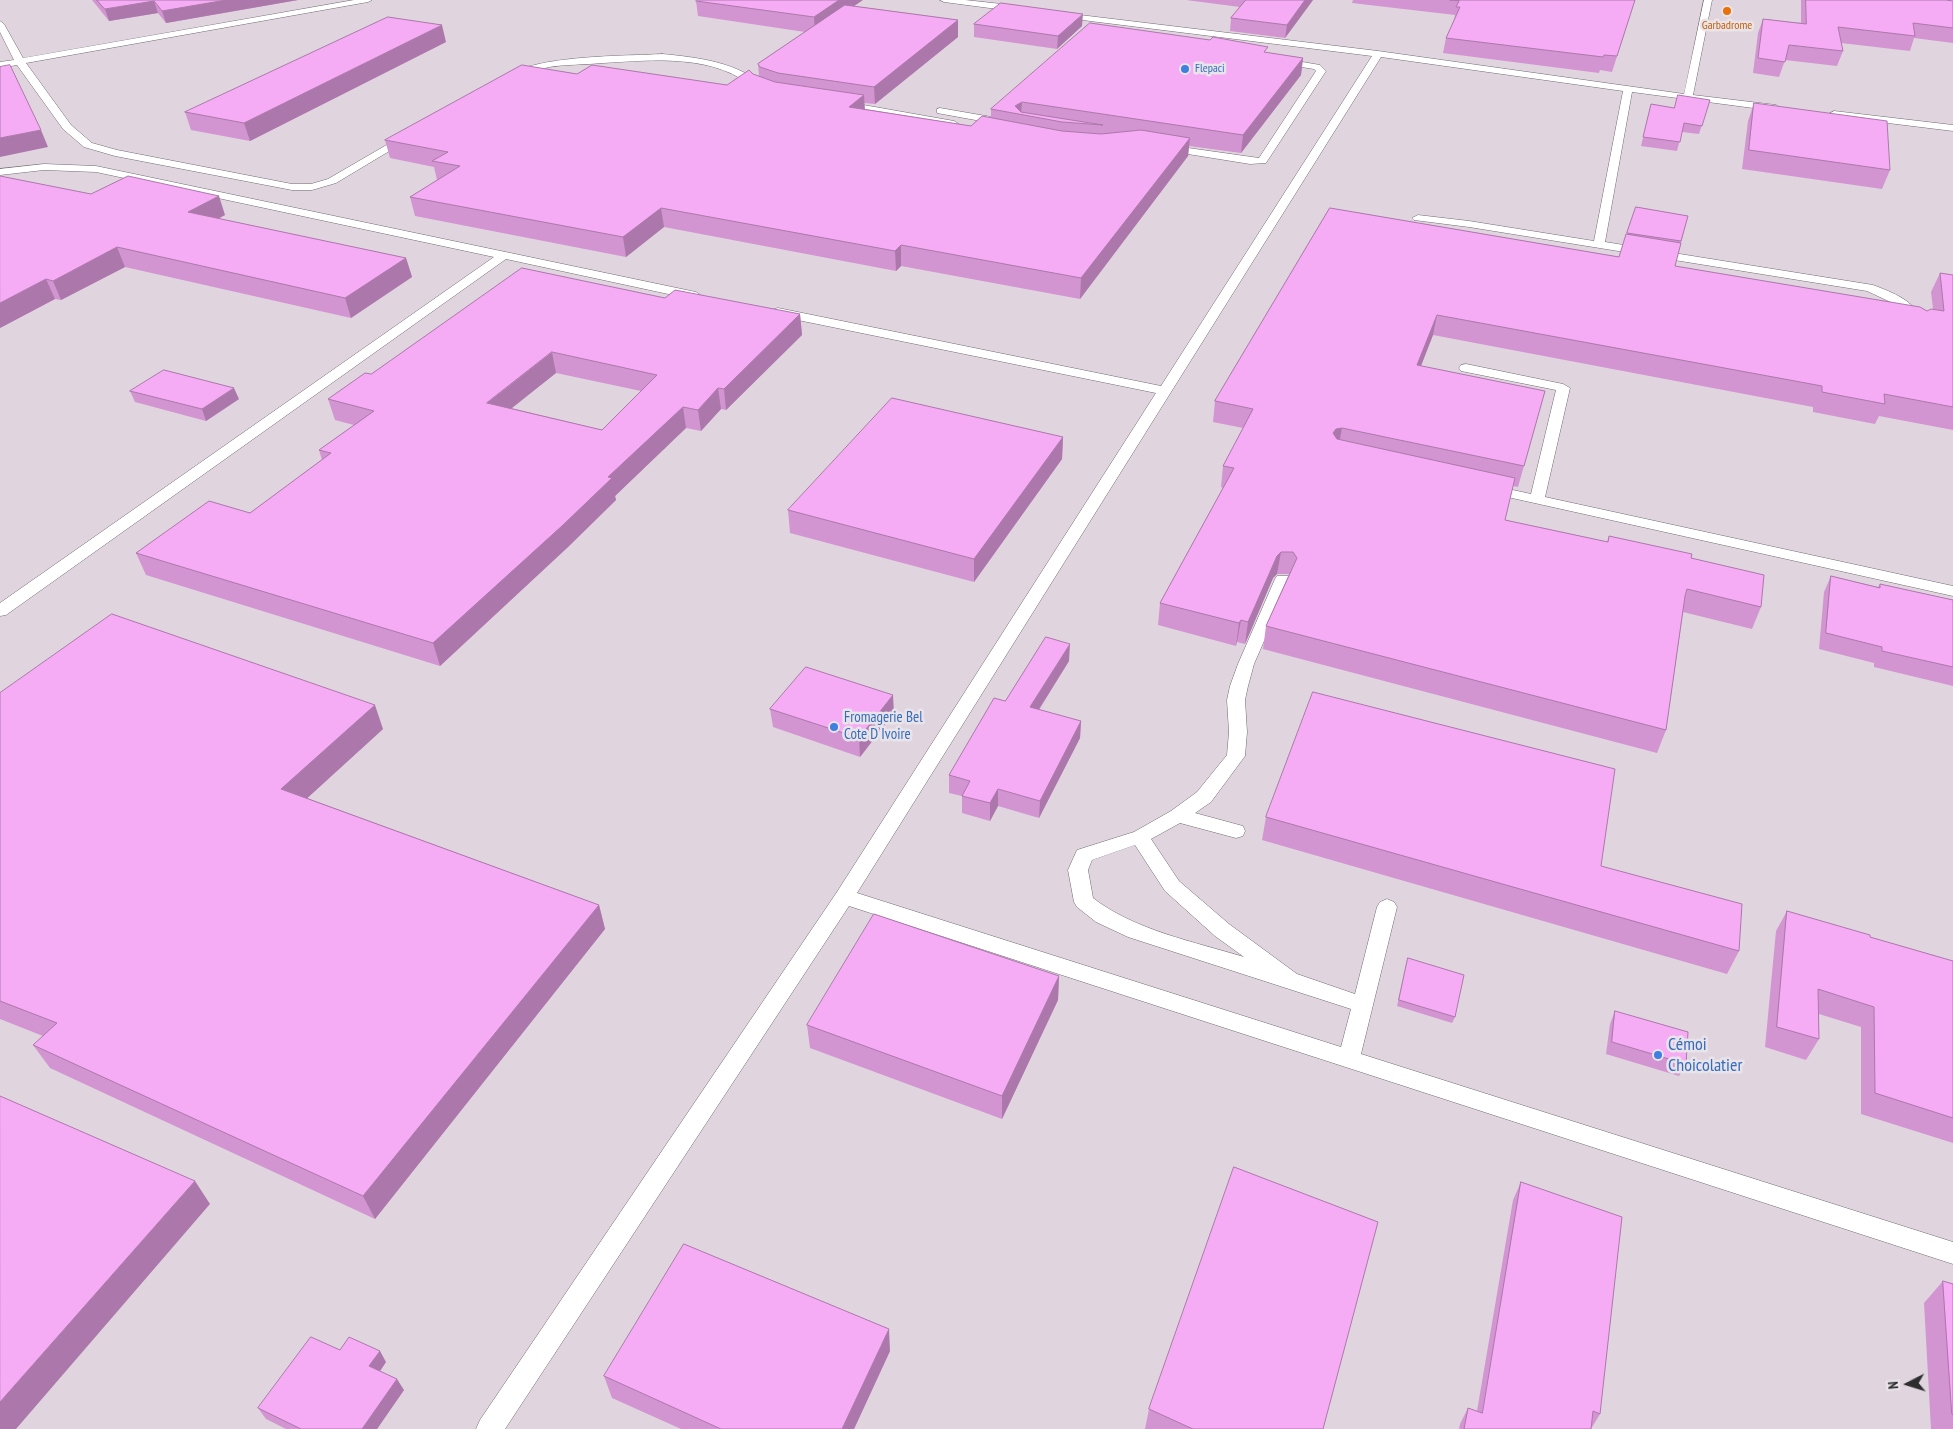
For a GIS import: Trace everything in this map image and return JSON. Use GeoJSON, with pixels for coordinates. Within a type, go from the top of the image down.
{"type":"FeatureCollection","features":[{"type":"Feature","properties":{"kind":"lane"},"geometry":{"type":"LineString","coordinates":[[0,65],[368,0]]}},
{"type":"Feature","properties":{"kind":"lane"},"geometry":{"type":"LineString","coordinates":[[944,0],[1031,11]]}},
{"type":"Feature","properties":{"kind":"lane"},"geometry":{"type":"LineString","coordinates":[[1688,97],[1708,0]]}},
{"type":"Feature","properties":{"kind":"lane"},"geometry":{"type":"LineString","coordinates":[[1051,13],[1378,54],[1786,109]]}},
{"type":"Feature","properties":{"kind":"lane"},"geometry":{"type":"LineString","coordinates":[[0,24],[20,62],[67,127],[88,145],[115,153],[303,188],[332,181],[415,133]]}},
{"type":"Feature","properties":{"kind":"lane"},"geometry":{"type":"LineString","coordinates":[[1166,39],[1176,29]]}},
{"type":"Feature","properties":{"kind":"lane"},"geometry":{"type":"LineString","coordinates":[[489,1429],[844,897],[1378,54]]}},
{"type":"Feature","properties":{"kind":"lane"},"geometry":{"type":"LineString","coordinates":[[506,81],[527,70],[550,64],[662,57],[689,58],[713,64],[771,88]]}},
{"type":"Feature","properties":{"kind":"lane"},"geometry":{"type":"LineString","coordinates":[[1157,147],[1250,161],[1262,161],[1321,71],[1317,67],[1268,59]]}},
{"type":"Feature","properties":{"kind":"lane"},"geometry":{"type":"LineString","coordinates":[[1599,245],[1628,89]]}},
{"type":"Feature","properties":{"kind":"lane"},"geometry":{"type":"LineString","coordinates":[[989,130],[836,99],[1010,123]]}},
{"type":"Feature","properties":{"kind":"lane"},"geometry":{"type":"LineString","coordinates":[[1826,113],[1953,128]]}},
{"type":"Feature","properties":{"kind":"lane"},"geometry":{"type":"LineString","coordinates":[[0,172],[44,167],[96,170],[707,298]]}},
{"type":"Feature","properties":{"kind":"lane"},"geometry":{"type":"LineString","coordinates":[[1418,218],[1470,224],[1869,288],[1891,296],[1906,306],[1914,315],[1918,325]]}},
{"type":"Feature","properties":{"kind":"lane"},"geometry":{"type":"LineString","coordinates":[[0,611],[503,256]]}},
{"type":"Feature","properties":{"kind":"lane"},"geometry":{"type":"LineString","coordinates":[[766,310],[1166,391]]}},
{"type":"Feature","properties":{"kind":"lane"},"geometry":{"type":"LineString","coordinates":[[1466,368],[1563,388],[1537,500]]}},
{"type":"Feature","properties":{"kind":"lane"},"geometry":{"type":"LineString","coordinates":[[1474,486],[1953,591]]}},
{"type":"Feature","properties":{"kind":"lane"},"geometry":{"type":"LineString","coordinates":[[1283,579],[1246,664],[1239,686],[1236,700],[1238,732],[1236,756],[1204,797],[1178,816],[1140,838],[1104,847],[1084,855],[1078,870],[1084,902],[1103,917],[1135,930],[1363,1005]]}},
{"type":"Feature","properties":{"kind":"lane"},"geometry":{"type":"LineString","coordinates":[[1178,816],[1236,830]]}},
{"type":"Feature","properties":{"kind":"lane"},"geometry":{"type":"LineString","coordinates":[[1140,838],[1172,886],[1222,930],[1290,980]]}},
{"type":"Feature","properties":{"kind":"lane"},"geometry":{"type":"LineString","coordinates":[[844,897],[1953,1253]]}},
{"type":"Feature","properties":{"kind":"lane"},"geometry":{"type":"LineString","coordinates":[[1348,1059],[1388,907]]}},
{"type":"Feature","properties":{"kind":"shaded area"},"geometry":{"type":"Polygon","coordinates":[[[0,0],[1953,0],[1953,1429],[0,1429],[0,0]]]}},
{"type":"Feature","properties":{"kind":"building"},"geometry":{"type":"Polygon","coordinates":[[[97,0],[226,0],[162,11],[154,1],[105,9],[97,0]]]}},
{"type":"Feature","properties":{"kind":"building"},"geometry":{"type":"Polygon","coordinates":[[[697,0],[839,0],[814,17],[697,0]]]}},
{"type":"Feature","properties":{"kind":"building"},"geometry":{"type":"Polygon","coordinates":[[[1246,0],[1305,0],[1287,25],[1231,18],[1246,0]]]}},
{"type":"Feature","properties":{"kind":"building"},"geometry":{"type":"Polygon","coordinates":[[[1450,0],[1635,0],[1617,56],[1604,55],[1603,57],[1446,38],[1460,7],[1456,7],[1459,1],[1450,0]]]}},
{"type":"Feature","properties":{"kind":"building"},"geometry":{"type":"Polygon","coordinates":[[[1806,0],[1953,1],[1953,28],[1913,23],[1915,36],[1838,27],[1843,51],[1789,45],[1785,62],[1758,58],[1763,19],[1806,24],[1806,0]]]}},
{"type":"Feature","properties":{"kind":"building"},"geometry":{"type":"Polygon","coordinates":[[[1001,3],[1083,14],[1058,36],[974,24],[1001,3]]]}},
{"type":"Feature","properties":{"kind":"building"},"geometry":{"type":"Polygon","coordinates":[[[845,5],[958,20],[874,87],[778,73],[760,67],[758,64],[845,5]]]}},
{"type":"Feature","properties":{"kind":"building"},"geometry":{"type":"Polygon","coordinates":[[[388,17],[442,25],[244,123],[185,112],[388,17]]]}},
{"type":"Feature","properties":{"kind":"building"},"geometry":{"type":"Polygon","coordinates":[[[1090,23],[1210,40],[1213,37],[1268,47],[1264,52],[1303,58],[1243,135],[1022,102],[1015,106],[1021,112],[1103,125],[1062,122],[991,109],[1090,23]]]}},
{"type":"Feature","properties":{"kind":"building"},"geometry":{"type":"Polygon","coordinates":[[[10,65],[41,130],[0,138],[0,67],[10,65]]]}},
{"type":"Feature","properties":{"kind":"building"},"geometry":{"type":"Polygon","coordinates":[[[522,65],[577,74],[592,65],[727,85],[749,70],[753,74],[775,82],[864,95],[849,107],[971,126],[982,116],[1062,131],[1101,134],[1141,130],[1190,138],[1081,278],[901,245],[895,251],[661,208],[623,237],[410,197],[460,166],[432,161],[448,152],[385,140],[522,65]]]}},
{"type":"Feature","properties":{"kind":"building"},"geometry":{"type":"Polygon","coordinates":[[[1678,95],[1710,100],[1702,126],[1684,123],[1680,142],[1643,137],[1651,104],[1674,108],[1678,95]]]}},
{"type":"Feature","properties":{"kind":"building"},"geometry":{"type":"Polygon","coordinates":[[[1754,103],[1887,121],[1890,170],[1749,150],[1754,103]]]}},
{"type":"Feature","properties":{"kind":"building"},"geometry":{"type":"Polygon","coordinates":[[[0,176],[91,194],[128,176],[219,196],[188,212],[406,258],[345,298],[117,247],[53,281],[46,279],[0,303],[0,176]]]}},
{"type":"Feature","properties":{"kind":"building"},"geometry":{"type":"Polygon","coordinates":[[[1636,207],[1688,216],[1681,241],[1627,233],[1636,207]]]}},
{"type":"Feature","properties":{"kind":"building"},"geometry":{"type":"Polygon","coordinates":[[[1330,208],[1619,257],[1626,234],[1681,243],[1675,266],[1920,307],[1927,311],[1931,309],[1944,311],[1940,273],[1953,275],[1953,407],[1884,394],[1885,404],[1822,392],[1822,386],[1437,315],[1417,365],[1545,391],[1524,466],[1342,428],[1336,429],[1333,433],[1337,439],[1515,478],[1505,520],[1608,542],[1609,536],[1692,554],[1691,558],[1764,575],[1761,607],[1687,589],[1666,730],[1266,626],[1297,558],[1293,552],[1281,552],[1277,556],[1248,622],[1241,620],[1239,623],[1160,603],[1234,468],[1223,466],[1253,409],[1215,401],[1330,208]]]}},
{"type":"Feature","properties":{"kind":"building"},"geometry":{"type":"Polygon","coordinates":[[[522,268],[665,298],[675,290],[800,314],[724,389],[718,388],[698,410],[683,407],[608,477],[612,478],[563,525],[433,643],[136,553],[209,501],[250,513],[331,453],[319,450],[374,411],[328,399],[365,373],[371,374],[522,268]],[[552,352],[487,403],[602,430],[657,375],[552,352]]]}},
{"type":"Feature","properties":{"kind":"building"},"geometry":{"type":"Polygon","coordinates":[[[164,370],[234,388],[202,409],[130,391],[164,370]]]}},
{"type":"Feature","properties":{"kind":"building"},"geometry":{"type":"Polygon","coordinates":[[[892,398],[1063,437],[974,559],[788,510],[892,398]]]}},
{"type":"Feature","properties":{"kind":"building"},"geometry":{"type":"Polygon","coordinates":[[[1831,576],[1880,588],[1880,584],[1953,600],[1953,667],[1882,651],[1882,647],[1826,633],[1831,576]]]}},
{"type":"Feature","properties":{"kind":"building"},"geometry":{"type":"Polygon","coordinates":[[[112,614],[375,705],[281,789],[599,905],[363,1196],[33,1045],[57,1023],[0,1001],[0,693],[112,614]]]}},
{"type":"Feature","properties":{"kind":"building"},"geometry":{"type":"Polygon","coordinates":[[[1046,637],[1070,644],[1030,707],[1081,721],[1040,801],[998,789],[990,803],[962,796],[970,781],[949,775],[994,698],[1005,701],[1046,637]]]}},
{"type":"Feature","properties":{"kind":"building"},"geometry":{"type":"Polygon","coordinates":[[[806,667],[893,695],[859,738],[770,709],[806,667]]]}},
{"type":"Feature","properties":{"kind":"building"},"geometry":{"type":"Polygon","coordinates":[[[1313,692],[1615,769],[1601,866],[1742,904],[1739,951],[1266,817],[1313,692]]]}},
{"type":"Feature","properties":{"kind":"building"},"geometry":{"type":"Polygon","coordinates":[[[1787,911],[1953,961],[1953,1118],[1875,1093],[1874,1007],[1818,989],[1819,1039],[1777,1027],[1787,911]]]}},
{"type":"Feature","properties":{"kind":"building"},"geometry":{"type":"Polygon","coordinates":[[[874,914],[1059,976],[1002,1096],[807,1025],[874,914]]]}},
{"type":"Feature","properties":{"kind":"building"},"geometry":{"type":"Polygon","coordinates":[[[1408,958],[1464,975],[1455,1017],[1399,1000],[1408,958]]]}},
{"type":"Feature","properties":{"kind":"building"},"geometry":{"type":"Polygon","coordinates":[[[1615,1011],[1688,1032],[1686,1064],[1612,1042],[1615,1011]]]}},
{"type":"Feature","properties":{"kind":"building"},"geometry":{"type":"Polygon","coordinates":[[[0,1096],[195,1181],[0,1402],[0,1096]]]}},
{"type":"Feature","properties":{"kind":"building"},"geometry":{"type":"Polygon","coordinates":[[[1234,1167],[1378,1222],[1323,1429],[1193,1429],[1149,1409],[1234,1167]]]}},
{"type":"Feature","properties":{"kind":"building"},"geometry":{"type":"Polygon","coordinates":[[[1521,1182],[1622,1217],[1600,1414],[1593,1411],[1591,1429],[1464,1429],[1468,1408],[1482,1413],[1521,1182]]]}},
{"type":"Feature","properties":{"kind":"building"},"geometry":{"type":"Polygon","coordinates":[[[684,1244],[889,1329],[842,1429],[721,1429],[604,1376],[684,1244]]]}},
{"type":"Feature","properties":{"kind":"building"},"geometry":{"type":"Polygon","coordinates":[[[1943,1281],[1953,1284],[1953,1415],[1952,1414],[1943,1281]]]}},
{"type":"Feature","properties":{"kind":"building"},"geometry":{"type":"Polygon","coordinates":[[[311,1337],[340,1350],[349,1337],[380,1351],[369,1366],[397,1379],[362,1429],[301,1429],[258,1408],[311,1337]]]}},
{"type":"Feature","properties":{"kind":"place","name":"Garbadrome"},"geometry":{"type":"Point","coordinates":[1727,11]}},
{"type":"Feature","properties":{"kind":"place","name":"Flepaci"},"geometry":{"type":"Point","coordinates":[1185,69]}},
{"type":"Feature","properties":{"kind":"place","name":"Fromagerie Bel Cote D Ivoire"},"geometry":{"type":"Point","coordinates":[834,727]}},
{"type":"Feature","properties":{"kind":"place","name":"Cémoi Choicolatier"},"geometry":{"type":"Point","coordinates":[1658,1055]}}]}
